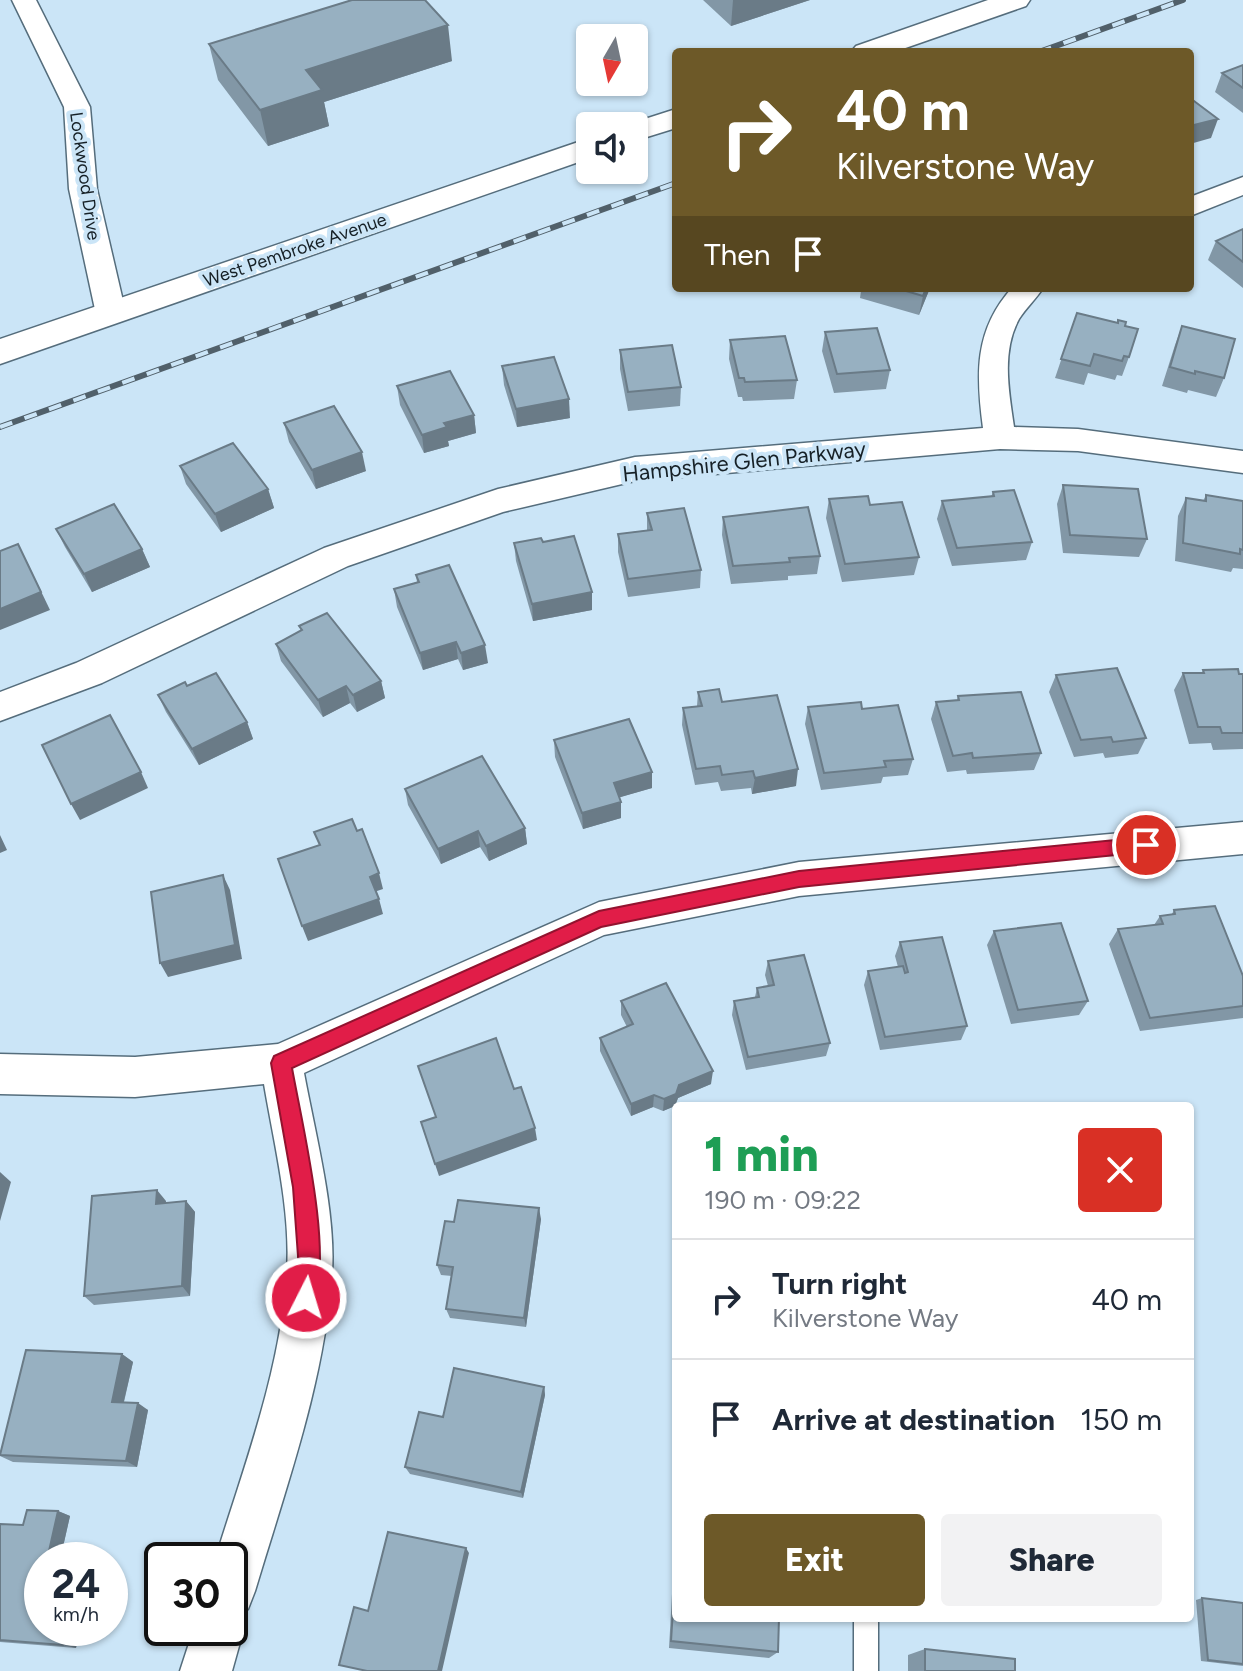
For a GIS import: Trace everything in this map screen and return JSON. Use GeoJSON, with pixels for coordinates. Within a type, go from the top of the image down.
{"type":"FeatureCollection","features":[{"type":"Feature","properties":{"kind":"main road"},"geometry":{"type":"LineString","coordinates":[[878,48],[1016,0]]}},
{"type":"Feature","properties":{"kind":"main road"},"geometry":{"type":"LineString","coordinates":[[648,127],[672,119]]}},
{"type":"Feature","properties":{"kind":"main road","name":"West Pembroke Avenue"},"geometry":{"type":"LineString","coordinates":[[0,352],[576,152]]}},
{"type":"Feature","properties":{"kind":"street","name":"Lockwood Drive"},"geometry":{"type":"LineString","coordinates":[[24,0],[77,107],[83,189],[111,314]]}},
{"type":"Feature","properties":{"kind":"street"},"geometry":{"type":"LineString","coordinates":[[1194,205],[1243,185]]}},
{"type":"Feature","properties":{"kind":"street"},"geometry":{"type":"LineString","coordinates":[[1000,438],[991,371],[994,338],[1009,306],[1024,292]]}},
{"type":"Feature","properties":{"kind":"street","name":"Hampshire Glen Parkway"},"geometry":{"type":"LineString","coordinates":[[0,707],[89,673],[336,557],[498,501],[635,469],[1000,438],[1078,440],[1243,462]]}},
{"type":"Feature","properties":{"kind":"street"},"geometry":{"type":"LineString","coordinates":[[0,1074],[135,1077],[281,1063],[599,919],[799,879],[1243,838]]}},
{"type":"Feature","properties":{"kind":"street"},"geometry":{"type":"LineString","coordinates":[[245,1542],[293,1382],[310,1270],[304,1187],[281,1063]]}},
{"type":"Feature","properties":{"kind":"street"},"geometry":{"type":"LineString","coordinates":[[206,1671],[214,1646]]}},
{"type":"Feature","properties":{"kind":"lane"},"geometry":{"type":"LineString","coordinates":[[866,1622],[866,1671]]}},
{"type":"Feature","properties":{"kind":"building"},"geometry":{"type":"Polygon","coordinates":[[[352,0],[425,0],[448,25],[306,70],[322,90],[260,110],[209,44],[352,0]]]}},
{"type":"Feature","properties":{"kind":"building"},"geometry":{"type":"Polygon","coordinates":[[[1243,65],[1243,88],[1222,73],[1243,65]]]}},
{"type":"Feature","properties":{"kind":"building"},"geometry":{"type":"Polygon","coordinates":[[[1194,101],[1218,119],[1194,125],[1194,101]]]}},
{"type":"Feature","properties":{"kind":"building"},"geometry":{"type":"Polygon","coordinates":[[[1243,229],[1243,262],[1216,241],[1243,229]]]}},
{"type":"Feature","properties":{"kind":"building"},"geometry":{"type":"Polygon","coordinates":[[[1077,313],[1118,323],[1118,320],[1126,322],[1125,326],[1138,329],[1129,357],[1124,356],[1122,361],[1094,354],[1090,366],[1061,359],[1077,313]]]}},
{"type":"Feature","properties":{"kind":"building"},"geometry":{"type":"Polygon","coordinates":[[[1182,326],[1235,339],[1224,378],[1170,367],[1182,326]]]}},
{"type":"Feature","properties":{"kind":"building"},"geometry":{"type":"Polygon","coordinates":[[[877,328],[890,370],[837,374],[825,332],[877,328]]]}},
{"type":"Feature","properties":{"kind":"building"},"geometry":{"type":"Polygon","coordinates":[[[785,336],[797,380],[745,382],[744,378],[739,378],[730,340],[785,336]]]}},
{"type":"Feature","properties":{"kind":"building"},"geometry":{"type":"Polygon","coordinates":[[[672,345],[681,387],[628,392],[620,350],[672,345]]]}},
{"type":"Feature","properties":{"kind":"building"},"geometry":{"type":"Polygon","coordinates":[[[554,357],[569,399],[516,409],[502,366],[554,357]]]}},
{"type":"Feature","properties":{"kind":"building"},"geometry":{"type":"Polygon","coordinates":[[[450,371],[474,415],[444,423],[447,427],[422,435],[397,386],[450,371]]]}},
{"type":"Feature","properties":{"kind":"building"},"geometry":{"type":"Polygon","coordinates":[[[334,406],[362,452],[312,470],[284,423],[334,406]]]}},
{"type":"Feature","properties":{"kind":"building"},"geometry":{"type":"Polygon","coordinates":[[[233,443],[268,489],[215,514],[180,466],[233,443]]]}},
{"type":"Feature","properties":{"kind":"building"},"geometry":{"type":"Polygon","coordinates":[[[1063,485],[1138,489],[1147,539],[1070,535],[1063,485]]]}},
{"type":"Feature","properties":{"kind":"building"},"geometry":{"type":"Polygon","coordinates":[[[1014,490],[1032,542],[957,548],[942,501],[994,496],[993,492],[1014,490]]]}},
{"type":"Feature","properties":{"kind":"building"},"geometry":{"type":"Polygon","coordinates":[[[1206,495],[1243,501],[1243,550],[1240,549],[1240,554],[1183,543],[1186,498],[1206,501],[1206,495]]]}},
{"type":"Feature","properties":{"kind":"building"},"geometry":{"type":"Polygon","coordinates":[[[868,496],[870,505],[902,502],[919,557],[845,564],[829,499],[868,496]]]}},
{"type":"Feature","properties":{"kind":"building"},"geometry":{"type":"Polygon","coordinates":[[[114,504],[142,549],[84,574],[56,529],[114,504]]]}},
{"type":"Feature","properties":{"kind":"building"},"geometry":{"type":"Polygon","coordinates":[[[808,507],[820,556],[789,558],[790,562],[733,566],[723,517],[808,507]]]}},
{"type":"Feature","properties":{"kind":"building"},"geometry":{"type":"Polygon","coordinates":[[[684,508],[701,570],[628,579],[618,534],[652,530],[647,513],[684,508]]]}},
{"type":"Feature","properties":{"kind":"building"},"geometry":{"type":"Polygon","coordinates":[[[574,536],[592,592],[532,604],[514,543],[574,536]]]}},
{"type":"Feature","properties":{"kind":"building"},"geometry":{"type":"Polygon","coordinates":[[[18,544],[41,592],[0,609],[0,551],[18,544]]]}},
{"type":"Feature","properties":{"kind":"building"},"geometry":{"type":"Polygon","coordinates":[[[449,565],[485,645],[461,653],[456,642],[420,653],[394,589],[419,582],[416,575],[449,565]]]}},
{"type":"Feature","properties":{"kind":"building"},"geometry":{"type":"Polygon","coordinates":[[[327,613],[381,681],[353,695],[346,686],[318,700],[276,644],[302,630],[299,626],[327,613]]]}},
{"type":"Feature","properties":{"kind":"building"},"geometry":{"type":"Polygon","coordinates":[[[1117,668],[1146,738],[1113,742],[1111,737],[1081,740],[1056,675],[1117,668]]]}},
{"type":"Feature","properties":{"kind":"building"},"geometry":{"type":"Polygon","coordinates":[[[1238,669],[1239,674],[1243,674],[1243,733],[1222,733],[1220,727],[1198,727],[1183,673],[1238,669]]]}},
{"type":"Feature","properties":{"kind":"building"},"geometry":{"type":"Polygon","coordinates":[[[216,673],[247,722],[192,749],[158,695],[185,682],[187,686],[216,673]]]}},
{"type":"Feature","properties":{"kind":"building"},"geometry":{"type":"Polygon","coordinates":[[[719,689],[722,702],[777,695],[798,769],[755,778],[753,771],[722,775],[720,766],[696,769],[683,708],[702,706],[698,692],[719,689]]]}},
{"type":"Feature","properties":{"kind":"building"},"geometry":{"type":"Polygon","coordinates":[[[1021,692],[1041,753],[973,758],[972,753],[953,756],[936,702],[959,700],[958,696],[1021,692]]]}},
{"type":"Feature","properties":{"kind":"building"},"geometry":{"type":"Polygon","coordinates":[[[861,702],[862,709],[898,705],[913,759],[884,761],[886,767],[824,773],[808,707],[861,702]]]}},
{"type":"Feature","properties":{"kind":"building"},"geometry":{"type":"Polygon","coordinates":[[[110,715],[141,772],[71,804],[42,745],[110,715]]]}},
{"type":"Feature","properties":{"kind":"building"},"geometry":{"type":"Polygon","coordinates":[[[629,719],[652,772],[614,783],[621,802],[582,813],[554,740],[629,719]]]}},
{"type":"Feature","properties":{"kind":"building"},"geometry":{"type":"Polygon","coordinates":[[[482,756],[525,828],[486,846],[478,831],[438,849],[405,789],[482,756]]]}},
{"type":"Feature","properties":{"kind":"building"},"geometry":{"type":"Polygon","coordinates":[[[352,819],[357,831],[362,829],[379,873],[370,877],[379,899],[302,926],[278,859],[320,845],[314,832],[352,819]]]}},
{"type":"Feature","properties":{"kind":"building"},"geometry":{"type":"Polygon","coordinates":[[[223,875],[235,945],[160,963],[151,892],[223,875]]]}},
{"type":"Feature","properties":{"kind":"building"},"geometry":{"type":"Polygon","coordinates":[[[1215,906],[1243,976],[1243,1006],[1150,1018],[1118,929],[1163,924],[1160,916],[1175,914],[1174,910],[1215,906]]]}},
{"type":"Feature","properties":{"kind":"building"},"geometry":{"type":"Polygon","coordinates":[[[1061,923],[1088,1001],[1018,1010],[994,931],[1061,923]]]}},
{"type":"Feature","properties":{"kind":"building"},"geometry":{"type":"Polygon","coordinates":[[[942,937],[967,1026],[885,1037],[868,971],[903,966],[905,973],[908,972],[900,942],[942,937]]]}},
{"type":"Feature","properties":{"kind":"building"},"geometry":{"type":"Polygon","coordinates":[[[804,955],[830,1043],[748,1057],[734,1001],[759,997],[757,988],[774,985],[768,961],[804,955]]]}},
{"type":"Feature","properties":{"kind":"building"},"geometry":{"type":"Polygon","coordinates":[[[666,983],[713,1071],[679,1085],[676,1094],[664,1099],[654,1095],[631,1104],[600,1038],[633,1024],[621,1001],[666,983]]]}},
{"type":"Feature","properties":{"kind":"building"},"geometry":{"type":"Polygon","coordinates":[[[496,1038],[514,1089],[521,1087],[535,1128],[435,1164],[421,1122],[436,1117],[418,1066],[496,1038]]]}},
{"type":"Feature","properties":{"kind":"building"},"geometry":{"type":"Polygon","coordinates":[[[157,1190],[156,1204],[186,1201],[182,1286],[84,1296],[92,1196],[157,1190]]]}},
{"type":"Feature","properties":{"kind":"building"},"geometry":{"type":"Polygon","coordinates":[[[458,1200],[539,1208],[524,1318],[446,1309],[453,1267],[437,1265],[445,1221],[454,1222],[458,1200]]]}},
{"type":"Feature","properties":{"kind":"building"},"geometry":{"type":"Polygon","coordinates":[[[26,1350],[122,1354],[112,1402],[138,1403],[126,1461],[0,1455],[26,1350]]]}},
{"type":"Feature","properties":{"kind":"building"},"geometry":{"type":"Polygon","coordinates":[[[454,1368],[544,1387],[521,1492],[405,1467],[419,1412],[443,1417],[454,1368]]]}},
{"type":"Feature","properties":{"kind":"building"},"geometry":{"type":"Polygon","coordinates":[[[27,1510],[58,1511],[51,1542],[24,1542],[24,1642],[0,1640],[0,1524],[23,1525],[27,1510]]]}},
{"type":"Feature","properties":{"kind":"building"},"geometry":{"type":"Polygon","coordinates":[[[388,1532],[466,1548],[438,1671],[367,1671],[339,1665],[354,1607],[368,1611],[388,1532]]]}},
{"type":"Feature","properties":{"kind":"building"},"geometry":{"type":"Polygon","coordinates":[[[1202,1598],[1243,1603],[1243,1664],[1208,1660],[1202,1598]]]}},
{"type":"Feature","properties":{"kind":"building"},"geometry":{"type":"Polygon","coordinates":[[[672,1622],[779,1622],[778,1652],[671,1641],[672,1622]]]}},
{"type":"Feature","properties":{"kind":"building"},"geometry":{"type":"Polygon","coordinates":[[[925,1649],[1015,1659],[1015,1671],[925,1671],[925,1649]]]}},
{"type":"Feature","properties":{"kind":"railway"},"geometry":{"type":"LineString","coordinates":[[1050,48],[1183,0]]}},
{"type":"Feature","properties":{"kind":"railway"},"geometry":{"type":"LineString","coordinates":[[0,427],[672,184]]}},
{"type":"Feature","properties":{"kind":"route"},"geometry":{"type":"LineString","coordinates":[[306,1298],[310,1270],[304,1187],[281,1063],[447,985],[599,919],[799,879],[1146,845]]}}]}
